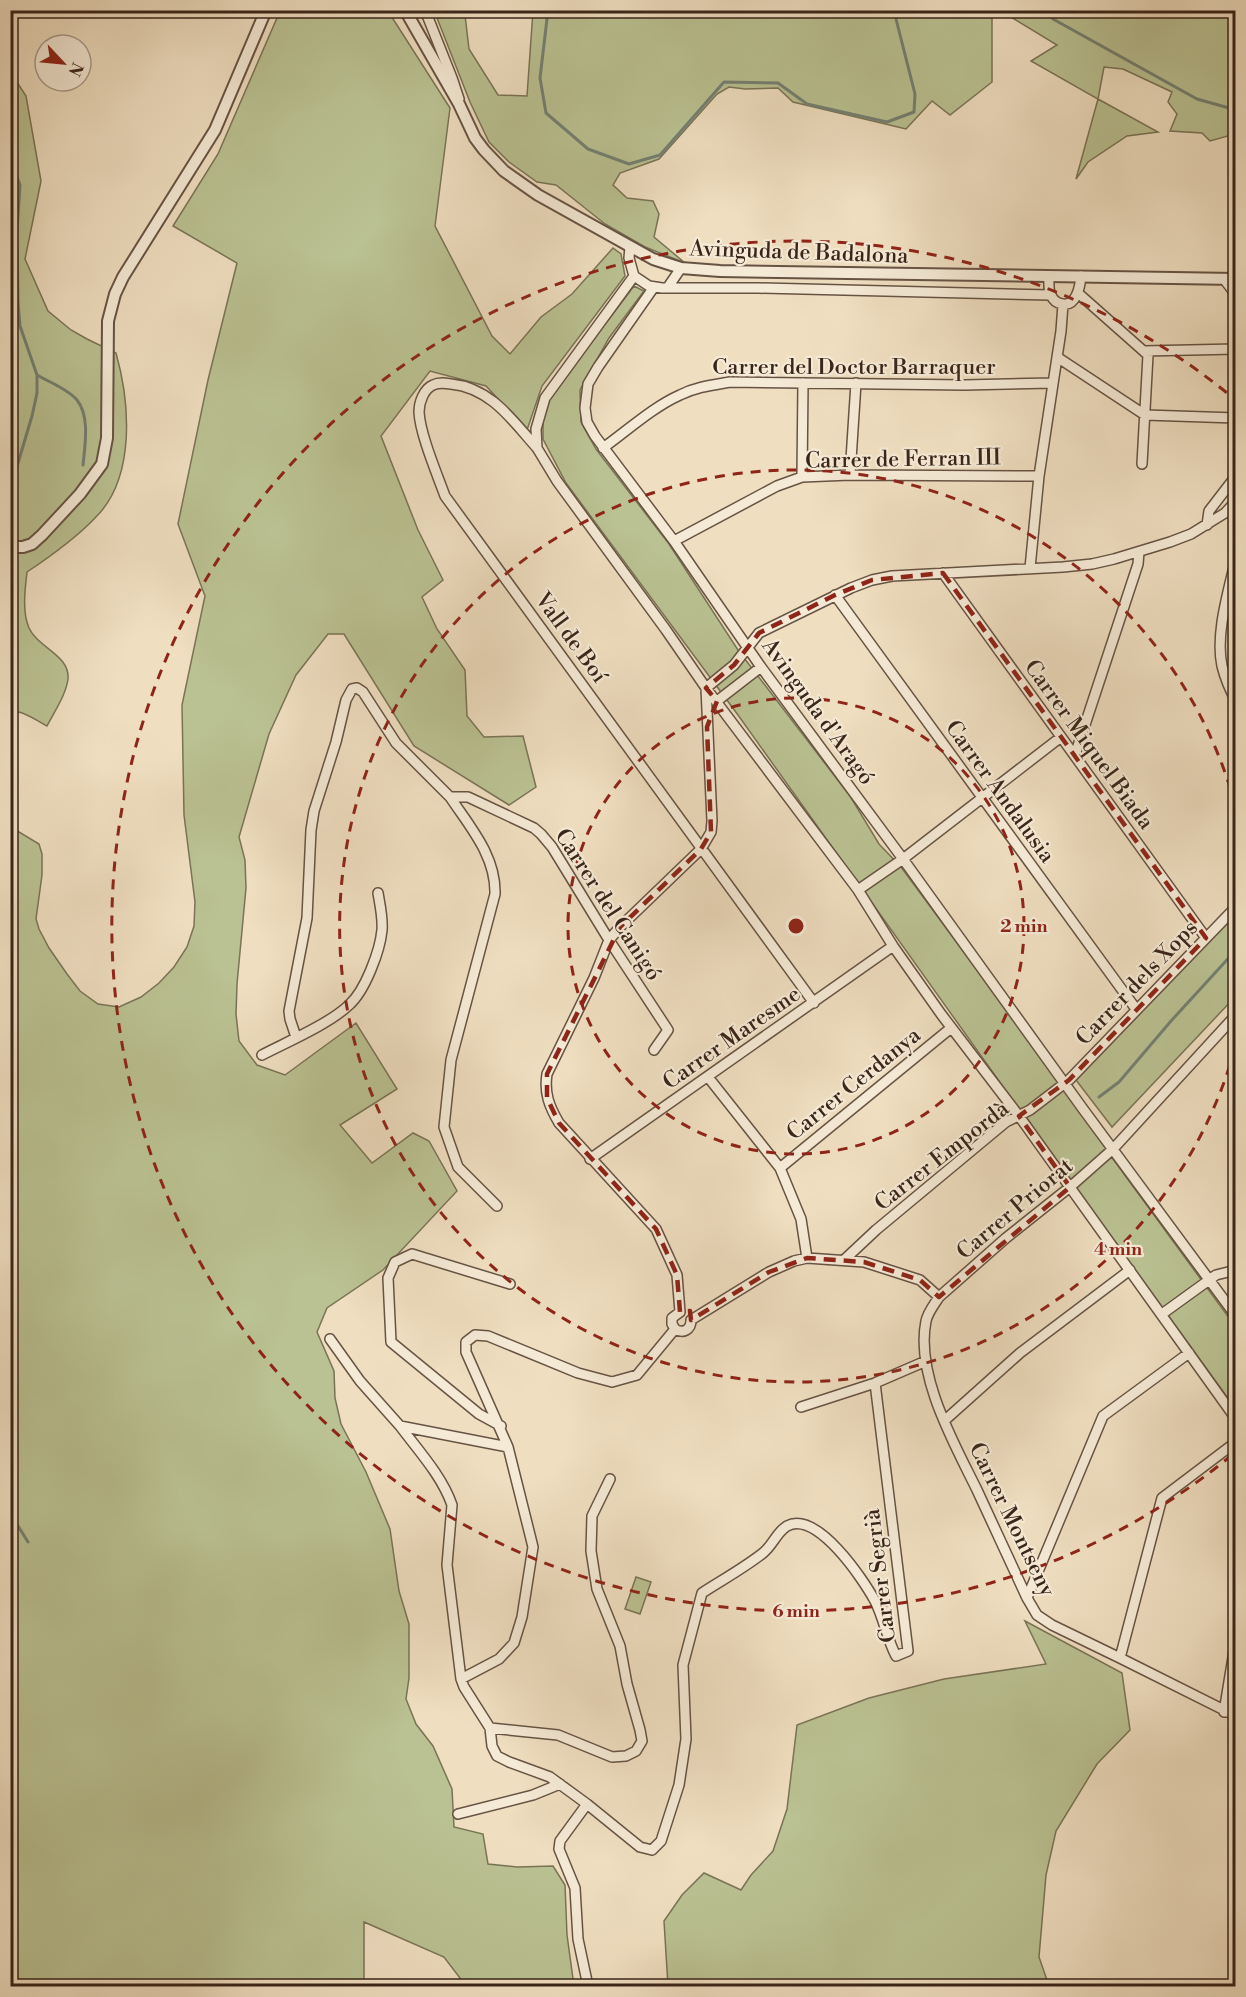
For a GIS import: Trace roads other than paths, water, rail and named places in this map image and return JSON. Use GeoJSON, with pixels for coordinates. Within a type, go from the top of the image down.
{"type":"FeatureCollection","features":[{"type":"Feature","properties":{"kind":"street"},"geometry":{"type":"LineString","coordinates":[[10,547],[32,544],[42,536],[80,494],[102,464],[107,438],[108,321],[115,294],[123,277],[215,130],[266,10]]}},
{"type":"Feature","properties":{"kind":"street","name":"Avinguda de Badalona"},"geometry":{"type":"LineString","coordinates":[[405,10],[459,104],[475,138],[504,171],[538,195],[661,262],[681,268],[720,271],[1236,279]]}},
{"type":"Feature","properties":{"kind":"street"},"geometry":{"type":"LineString","coordinates":[[425,10],[456,88],[459,104]]}},
{"type":"Feature","properties":{"kind":"street"},"geometry":{"type":"LineString","coordinates":[[630,247],[629,258],[634,276],[654,287],[1050,295]]}},
{"type":"Feature","properties":{"kind":"street"},"geometry":{"type":"LineString","coordinates":[[668,287],[681,268]]}},
{"type":"Feature","properties":{"kind":"street"},"geometry":{"type":"LineString","coordinates":[[634,276],[545,398],[536,429],[537,448],[557,481],[706,688],[858,890],[893,946],[951,1028],[1019,1116],[1236,1419]]}},
{"type":"Feature","properties":{"kind":"street"},"geometry":{"type":"LineString","coordinates":[[1049,276],[1050,295],[1054,300],[1063,304],[1071,303],[1077,293],[1081,276]]}},
{"type":"Feature","properties":{"kind":"street"},"geometry":{"type":"LineString","coordinates":[[1224,279],[1236,295]]}},
{"type":"Feature","properties":{"kind":"street","name":"Avinguda d'Aragó"},"geometry":{"type":"LineString","coordinates":[[654,287],[588,384],[585,408],[587,422],[603,448],[674,541],[761,667],[1236,1316]]}},
{"type":"Feature","properties":{"kind":"street"},"geometry":{"type":"LineString","coordinates":[[1077,293],[1148,355],[1142,464]]}},
{"type":"Feature","properties":{"kind":"street"},"geometry":{"type":"LineString","coordinates":[[1030,568],[1063,304]]}},
{"type":"Feature","properties":{"kind":"street"},"geometry":{"type":"LineString","coordinates":[[1144,351],[1236,349]]}},
{"type":"Feature","properties":{"kind":"street"},"geometry":{"type":"LineString","coordinates":[[1057,357],[1145,415],[1236,418]]}},
{"type":"Feature","properties":{"kind":"street","name":"Vall de Boí"},"geometry":{"type":"LineString","coordinates":[[537,448],[499,406],[476,389],[440,382],[434,384],[424,394],[419,414],[429,452],[445,496],[814,1003]]}},
{"type":"Feature","properties":{"kind":"street","name":"Carrer del Doctor Barraquer"},"geometry":{"type":"LineString","coordinates":[[603,448],[680,395],[700,387],[730,382],[965,385],[1052,383]]}},
{"type":"Feature","properties":{"kind":"street"},"geometry":{"type":"LineString","coordinates":[[802,477],[803,383]]}},
{"type":"Feature","properties":{"kind":"street"},"geometry":{"type":"LineString","coordinates":[[850,475],[856,383]]}},
{"type":"Feature","properties":{"kind":"street","name":"Carrer de Ferran III"},"geometry":{"type":"LineString","coordinates":[[674,541],[777,486],[802,477],[1040,476]]}},
{"type":"Feature","properties":{"kind":"street"},"geometry":{"type":"LineString","coordinates":[[1207,525],[1209,511],[1236,476]]}},
{"type":"Feature","properties":{"kind":"street"},"geometry":{"type":"LineString","coordinates":[[706,688],[734,665],[759,633],[835,595],[872,580],[892,576],[1092,564],[1170,542],[1207,525],[1225,513],[1236,501]]}},
{"type":"Feature","properties":{"kind":"street"},"geometry":{"type":"LineString","coordinates":[[1075,755],[1138,564],[1138,552]]}},
{"type":"Feature","properties":{"kind":"street"},"geometry":{"type":"LineString","coordinates":[[1236,558],[1222,625],[1221,648],[1223,670],[1236,701]]}},
{"type":"Feature","properties":{"kind":"street","name":"Carrer Miquel Biada"},"geometry":{"type":"LineString","coordinates":[[943,573],[1206,938]]}},
{"type":"Feature","properties":{"kind":"street","name":"Carrer Andalusia"},"geometry":{"type":"LineString","coordinates":[[835,595],[1136,1009]]}},
{"type":"Feature","properties":{"kind":"street"},"geometry":{"type":"LineString","coordinates":[[707,728],[717,701],[761,667]]}},
{"type":"Feature","properties":{"kind":"street"},"geometry":{"type":"LineString","coordinates":[[296,1037],[289,1011],[307,918],[314,811],[336,742],[346,700],[352,689],[357,688],[363,692],[396,743],[450,796],[490,860],[496,881],[492,910],[451,1060],[444,1126],[458,1167],[497,1206]]}},
{"type":"Feature","properties":{"kind":"street"},"geometry":{"type":"LineString","coordinates":[[680,1312],[677,1275],[656,1228],[559,1123],[550,1108],[545,1086],[547,1074],[594,978],[609,940],[701,849],[711,832],[706,688]]}},
{"type":"Feature","properties":{"kind":"street"},"geometry":{"type":"LineString","coordinates":[[858,890],[903,859],[1061,737]]}},
{"type":"Feature","properties":{"kind":"street","name":"Carrer del Canigó"},"geometry":{"type":"LineString","coordinates":[[450,796],[468,797],[534,828],[552,847],[668,1030],[654,1050]]}},
{"type":"Feature","properties":{"kind":"street"},"geometry":{"type":"LineString","coordinates":[[262,1056],[347,1007],[361,990],[379,945],[382,916],[378,893]]}},
{"type":"Feature","properties":{"kind":"street","name":"Carrer dels Xops"},"geometry":{"type":"LineString","coordinates":[[1064,1083],[1236,907]]}},
{"type":"Feature","properties":{"kind":"street","name":"Carrer Maresme"},"geometry":{"type":"LineString","coordinates":[[590,1159],[893,946]]}},
{"type":"Feature","properties":{"kind":"street","name":"Carrer Priorat"},"geometry":{"type":"LineString","coordinates":[[939,1297],[1006,1238],[1070,1188],[1113,1149],[1236,1015]]}},
{"type":"Feature","properties":{"kind":"street","name":"Carrer Cerdanya"},"geometry":{"type":"LineString","coordinates":[[780,1168],[951,1028]]}},
{"type":"Feature","properties":{"kind":"street"},"geometry":{"type":"LineString","coordinates":[[708,1077],[780,1168],[801,1219],[807,1258]]}},
{"type":"Feature","properties":{"kind":"street","name":"Carrer Empordà"},"geometry":{"type":"LineString","coordinates":[[844,1260],[876,1230],[1006,1122],[1030,1110],[1064,1083]]}},
{"type":"Feature","properties":{"kind":"street"},"geometry":{"type":"LineString","coordinates":[[501,1426],[479,1414],[391,1342],[388,1278],[395,1262],[412,1254],[510,1284]]}},
{"type":"Feature","properties":{"kind":"street"},"geometry":{"type":"LineString","coordinates":[[691,1320],[769,1272],[807,1258],[864,1262],[920,1280],[939,1297]]}},
{"type":"Feature","properties":{"kind":"street"},"geometry":{"type":"LineString","coordinates":[[944,1421],[1020,1353],[1130,1270]]}},
{"type":"Feature","properties":{"kind":"street"},"geometry":{"type":"LineString","coordinates":[[1162,1314],[1209,1280],[1236,1270]]}},
{"type":"Feature","properties":{"kind":"street","name":"Carrer Montseny"},"geometry":{"type":"LineString","coordinates":[[939,1297],[926,1321],[926,1361],[937,1406],[1037,1615],[1052,1625],[1236,1716]]}},
{"type":"Feature","properties":{"kind":"street"},"geometry":{"type":"LineString","coordinates":[[680,1312],[687,1313],[691,1320],[691,1326],[686,1330],[675,1329],[672,1324],[672,1318],[680,1312]]}},
{"type":"Feature","properties":{"kind":"street"},"geometry":{"type":"LineString","coordinates":[[461,1679],[499,1659],[508,1651],[519,1632],[533,1547],[501,1426],[466,1352],[465,1347],[470,1337],[488,1335],[578,1373],[612,1382],[637,1375],[675,1329]]}},
{"type":"Feature","properties":{"kind":"street"},"geometry":{"type":"LineString","coordinates":[[330,1339],[360,1381],[400,1426],[429,1465],[452,1505],[447,1565],[461,1679],[490,1728],[492,1746],[497,1756],[550,1777],[587,1804],[560,1841],[559,1849],[575,1888],[578,1939],[588,1986]]}},
{"type":"Feature","properties":{"kind":"street"},"geometry":{"type":"LineString","coordinates":[[1027,1598],[1102,1416],[1189,1353]]}},
{"type":"Feature","properties":{"kind":"street"},"geometry":{"type":"LineString","coordinates":[[801,1407],[875,1383],[926,1361]]}},
{"type":"Feature","properties":{"kind":"street","name":"Carrer Segrià"},"geometry":{"type":"LineString","coordinates":[[587,1804],[640,1847],[652,1850],[661,1841],[679,1785],[686,1739],[683,1665],[702,1593],[765,1552],[776,1535],[789,1525],[803,1524],[826,1537],[857,1572],[874,1600],[896,1656],[908,1651],[875,1383]]}},
{"type":"Feature","properties":{"kind":"street"},"geometry":{"type":"LineString","coordinates":[[400,1426],[508,1447]]}},
{"type":"Feature","properties":{"kind":"street"},"geometry":{"type":"LineString","coordinates":[[1120,1658],[1162,1497],[1236,1442]]}},
{"type":"Feature","properties":{"kind":"street"},"geometry":{"type":"LineString","coordinates":[[490,1728],[558,1735],[612,1757],[626,1756],[636,1751],[642,1741],[620,1646],[597,1589],[591,1551],[592,1516],[610,1479]]}},
{"type":"Feature","properties":{"kind":"street"},"geometry":{"type":"LineString","coordinates":[[1224,1712],[1236,1639]]}},
{"type":"Feature","properties":{"kind":"street"},"geometry":{"type":"LineString","coordinates":[[458,1814],[533,1795],[560,1784]]}},
{"type":"Feature","properties":{"kind":"waterway"},"geometry":{"type":"LineString","coordinates":[[545,10],[547,19],[540,78],[546,113],[588,149],[629,164],[660,155],[724,82],[778,83],[807,104],[887,122],[914,112],[915,94],[896,19],[898,10]]}},
{"type":"Feature","properties":{"kind":"waterway"},"geometry":{"type":"LineString","coordinates":[[1043,10],[1053,19],[1197,99],[1229,108],[1236,107]]}},
{"type":"Feature","properties":{"kind":"waterway"},"geometry":{"type":"LineString","coordinates":[[10,160],[20,185],[17,232],[20,326],[37,375],[37,393],[32,416],[10,490]]}},
{"type":"Feature","properties":{"kind":"waterway"},"geometry":{"type":"LineString","coordinates":[[37,375],[69,392],[81,407],[86,431],[83,465]]}},
{"type":"Feature","properties":{"kind":"waterway"},"geometry":{"type":"LineString","coordinates":[[1099,1097],[1119,1082],[1236,950]]}},
{"type":"Feature","properties":{"kind":"waterway"},"geometry":{"type":"LineString","coordinates":[[10,1513],[28,1542]]}}]}
